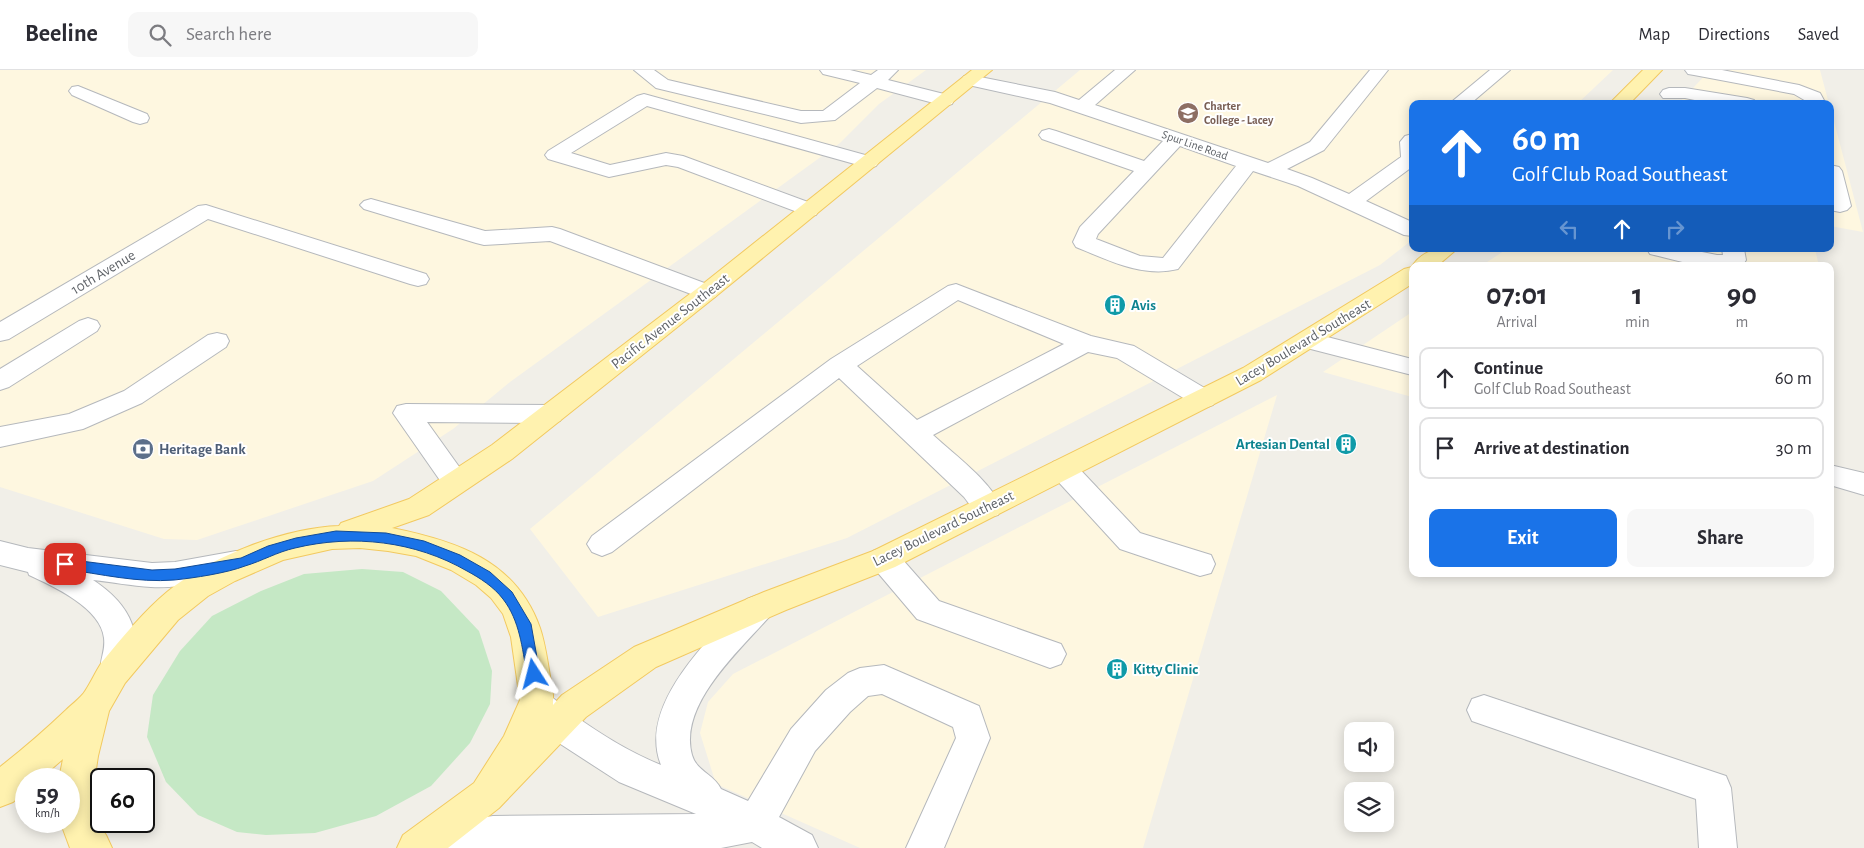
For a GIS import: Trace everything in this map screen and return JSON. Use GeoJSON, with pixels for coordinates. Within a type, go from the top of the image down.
{"type":"FeatureCollection","features":[{"type":"Feature","properties":{"kind":"main road"},"geometry":{"type":"LineString","coordinates":[[1622,100],[1653,70]]}},
{"type":"Feature","properties":{"kind":"main road","name":"Pacific Avenue Southeast"},"geometry":{"type":"LineString","coordinates":[[336,536],[419,507],[502,452],[707,292],[976,75]]}},
{"type":"Feature","properties":{"kind":"main road"},"geometry":{"type":"LineString","coordinates":[[1428,262],[1442,252]]}},
{"type":"Feature","properties":{"kind":"main road","name":"Lacey Boulevard Southeast"},"geometry":{"type":"LineString","coordinates":[[418,847],[488,794],[547,712],[574,706],[646,657],[758,608],[884,559],[1204,399],[1252,374],[1409,276]]}},
{"type":"Feature","properties":{"kind":"main road"},"geometry":{"type":"LineString","coordinates":[[0,790],[52,746],[92,708],[116,669],[172,606],[205,582],[242,562],[296,543],[336,536],[386,538],[424,546],[456,558],[486,576],[507,595],[524,624],[547,712]]}},
{"type":"Feature","properties":{"kind":"main road"},"geometry":{"type":"LineString","coordinates":[[85,847],[79,831],[75,799],[80,761],[92,708]]}},
{"type":"Feature","properties":{"kind":"street"},"geometry":{"type":"LineString","coordinates":[[643,70],[662,84],[801,117],[828,116],[882,76]]}},
{"type":"Feature","properties":{"kind":"street"},"geometry":{"type":"LineString","coordinates":[[829,70],[882,76],[945,100]]}},
{"type":"Feature","properties":{"kind":"street"},"geometry":{"type":"LineString","coordinates":[[1082,107],[1126,70]]}},
{"type":"Feature","properties":{"kind":"street"},"geometry":{"type":"LineString","coordinates":[[1269,170],[1317,146],[1379,70]]}},
{"type":"Feature","properties":{"kind":"street"},"geometry":{"type":"LineString","coordinates":[[1463,100],[1501,70]]}},
{"type":"Feature","properties":{"kind":"street"},"geometry":{"type":"LineString","coordinates":[[1694,70],[1799,90],[1813,97],[1814,100]]}},
{"type":"Feature","properties":{"kind":"street","name":"Spur Line Road"},"geometry":{"type":"LineString","coordinates":[[976,75],[1055,98],[1304,182],[1409,229]]}},
{"type":"Feature","properties":{"kind":"street"},"geometry":{"type":"LineString","coordinates":[[1640,83],[1674,99],[1685,93],[1724,100]]}},
{"type":"Feature","properties":{"kind":"street"},"geometry":{"type":"LineString","coordinates":[[78,91],[140,118]]}},
{"type":"Feature","properties":{"kind":"street"},"geometry":{"type":"LineString","coordinates":[[808,210],[683,162],[666,159],[609,172],[555,155],[644,100],[869,162]]}},
{"type":"Feature","properties":{"kind":"street"},"geometry":{"type":"LineString","coordinates":[[1049,135],[1148,169]]}},
{"type":"Feature","properties":{"kind":"street"},"geometry":{"type":"LineString","coordinates":[[1176,139],[1088,232],[1084,242],[1132,261],[1156,266],[1170,264],[1249,163]]}},
{"type":"Feature","properties":{"kind":"street"},"geometry":{"type":"LineString","coordinates":[[1350,202],[1409,160]]}},
{"type":"Feature","properties":{"kind":"street"},"geometry":{"type":"LineString","coordinates":[[1834,181],[1840,206],[1834,205]]}},
{"type":"Feature","properties":{"kind":"street"},"geometry":{"type":"LineString","coordinates":[[371,204],[484,238],[552,234],[707,292]]}},
{"type":"Feature","properties":{"kind":"street","name":"10th Avenue"},"geometry":{"type":"LineString","coordinates":[[0,332],[206,211],[418,279]]}},
{"type":"Feature","properties":{"kind":"street"},"geometry":{"type":"LineString","coordinates":[[1672,252],[1717,262],[1734,260],[1733,252]]}},
{"type":"Feature","properties":{"kind":"street"},"geometry":{"type":"LineString","coordinates":[[602,544],[840,364],[956,291],[1085,343],[1125,352],[1204,399]]}},
{"type":"Feature","properties":{"kind":"street"},"geometry":{"type":"LineString","coordinates":[[0,381],[88,326]]}},
{"type":"Feature","properties":{"kind":"street"},"geometry":{"type":"LineString","coordinates":[[1308,340],[1409,366]]}},
{"type":"Feature","properties":{"kind":"street"},"geometry":{"type":"LineString","coordinates":[[0,437],[74,422],[133,397],[217,341]]}},
{"type":"Feature","properties":{"kind":"street"},"geometry":{"type":"LineString","coordinates":[[915,433],[1085,343]]}},
{"type":"Feature","properties":{"kind":"street"},"geometry":{"type":"LineString","coordinates":[[840,364],[974,489],[988,507]]}},
{"type":"Feature","properties":{"kind":"street"},"geometry":{"type":"LineString","coordinates":[[456,482],[406,413],[551,414]]}},
{"type":"Feature","properties":{"kind":"street"},"geometry":{"type":"LineString","coordinates":[[1063,469],[1130,541],[1200,564]]}},
{"type":"Feature","properties":{"kind":"street"},"geometry":{"type":"LineString","coordinates":[[1834,476],[1864,484]]}},
{"type":"Feature","properties":{"kind":"street"},"geometry":{"type":"LineString","coordinates":[[14,556],[152,575],[175,574],[242,562]]}},
{"type":"Feature","properties":{"kind":"street"},"geometry":{"type":"LineString","coordinates":[[14,556],[62,577],[100,601],[115,621],[121,635],[116,669]]}},
{"type":"Feature","properties":{"kind":"street"},"geometry":{"type":"LineString","coordinates":[[884,559],[928,610],[1050,654]]}},
{"type":"Feature","properties":{"kind":"street"},"geometry":{"type":"LineString","coordinates":[[758,608],[692,684],[677,714],[673,739],[674,756],[684,779],[769,834]]}},
{"type":"Feature","properties":{"kind":"street"},"geometry":{"type":"LineString","coordinates":[[769,834],[803,740],[838,701],[860,683],[884,679],[967,716],[973,738],[924,848]]}},
{"type":"Feature","properties":{"kind":"street"},"geometry":{"type":"LineString","coordinates":[[1484,710],[1713,788],[1718,848]]}},
{"type":"Feature","properties":{"kind":"street"},"geometry":{"type":"LineString","coordinates":[[547,712],[631,770],[769,834]]}},
{"type":"Feature","properties":{"kind":"street"},"geometry":{"type":"LineString","coordinates":[[418,847],[493,834],[631,831],[769,834]]}},
{"type":"Feature","properties":{"kind":"shaded area"},"geometry":{"type":"Polygon","coordinates":[[[0,70],[926,70],[879,104],[840,143],[510,382],[453,429],[373,481],[197,540],[164,539],[0,487],[0,70]]]}},
{"type":"Feature","properties":{"kind":"shaded area"},"geometry":{"type":"Polygon","coordinates":[[[1080,70],[1613,70],[1581,100],[1409,100],[1409,242],[1380,265],[847,538],[598,617],[530,529],[1080,70]]]}},
{"type":"Feature","properties":{"kind":"shaded area"},"geometry":{"type":"Polygon","coordinates":[[[1710,70],[1820,70],[1828,100],[1682,100],[1710,70]]]}},
{"type":"Feature","properties":{"kind":"shaded area"},"geometry":{"type":"Polygon","coordinates":[[[1834,121],[1863,232],[1834,227],[1834,121]]]}},
{"type":"Feature","properties":{"kind":"shaded area"},"geometry":{"type":"Polygon","coordinates":[[[1502,252],[1816,252],[1818,262],[1487,262],[1502,252]]]}},
{"type":"Feature","properties":{"kind":"shaded area"},"geometry":{"type":"Polygon","coordinates":[[[1409,314],[1409,396],[1323,372],[1409,314]]]}},
{"type":"Feature","properties":{"kind":"shaded area"},"geometry":{"type":"Polygon","coordinates":[[[1277,395],[1143,848],[860,848],[716,784],[700,733],[708,702],[733,674],[1277,395]]]}},
{"type":"Feature","properties":{"kind":"green space"},"geometry":{"type":"Polygon","coordinates":[[[362,569],[403,572],[441,591],[479,631],[492,671],[490,704],[470,743],[431,786],[376,816],[315,833],[266,835],[237,832],[198,815],[166,782],[147,737],[153,695],[180,651],[212,616],[261,591],[304,574],[362,569]]]}},
{"type":"Feature","properties":{"kind":"place","name":"Charter College - Lacey"},"geometry":{"type":"Point","coordinates":[1188,113]}},
{"type":"Feature","properties":{"kind":"place","name":"Avis"},"geometry":{"type":"Point","coordinates":[1115,305]}},
{"type":"Feature","properties":{"kind":"place","name":"Artesian Dental"},"geometry":{"type":"Point","coordinates":[1346,444]}},
{"type":"Feature","properties":{"kind":"place","name":"Heritage Bank"},"geometry":{"type":"Point","coordinates":[143,449]}},
{"type":"Feature","properties":{"kind":"place","name":"Kitty Clinic"},"geometry":{"type":"Point","coordinates":[1117,669]}},
{"type":"Feature","properties":{"kind":"route"},"geometry":{"type":"LineString","coordinates":[[65,564],[152,575],[175,574],[242,562],[296,543],[336,536],[386,538],[424,546],[456,558],[486,576],[507,595],[524,624],[534,674]]}}]}
